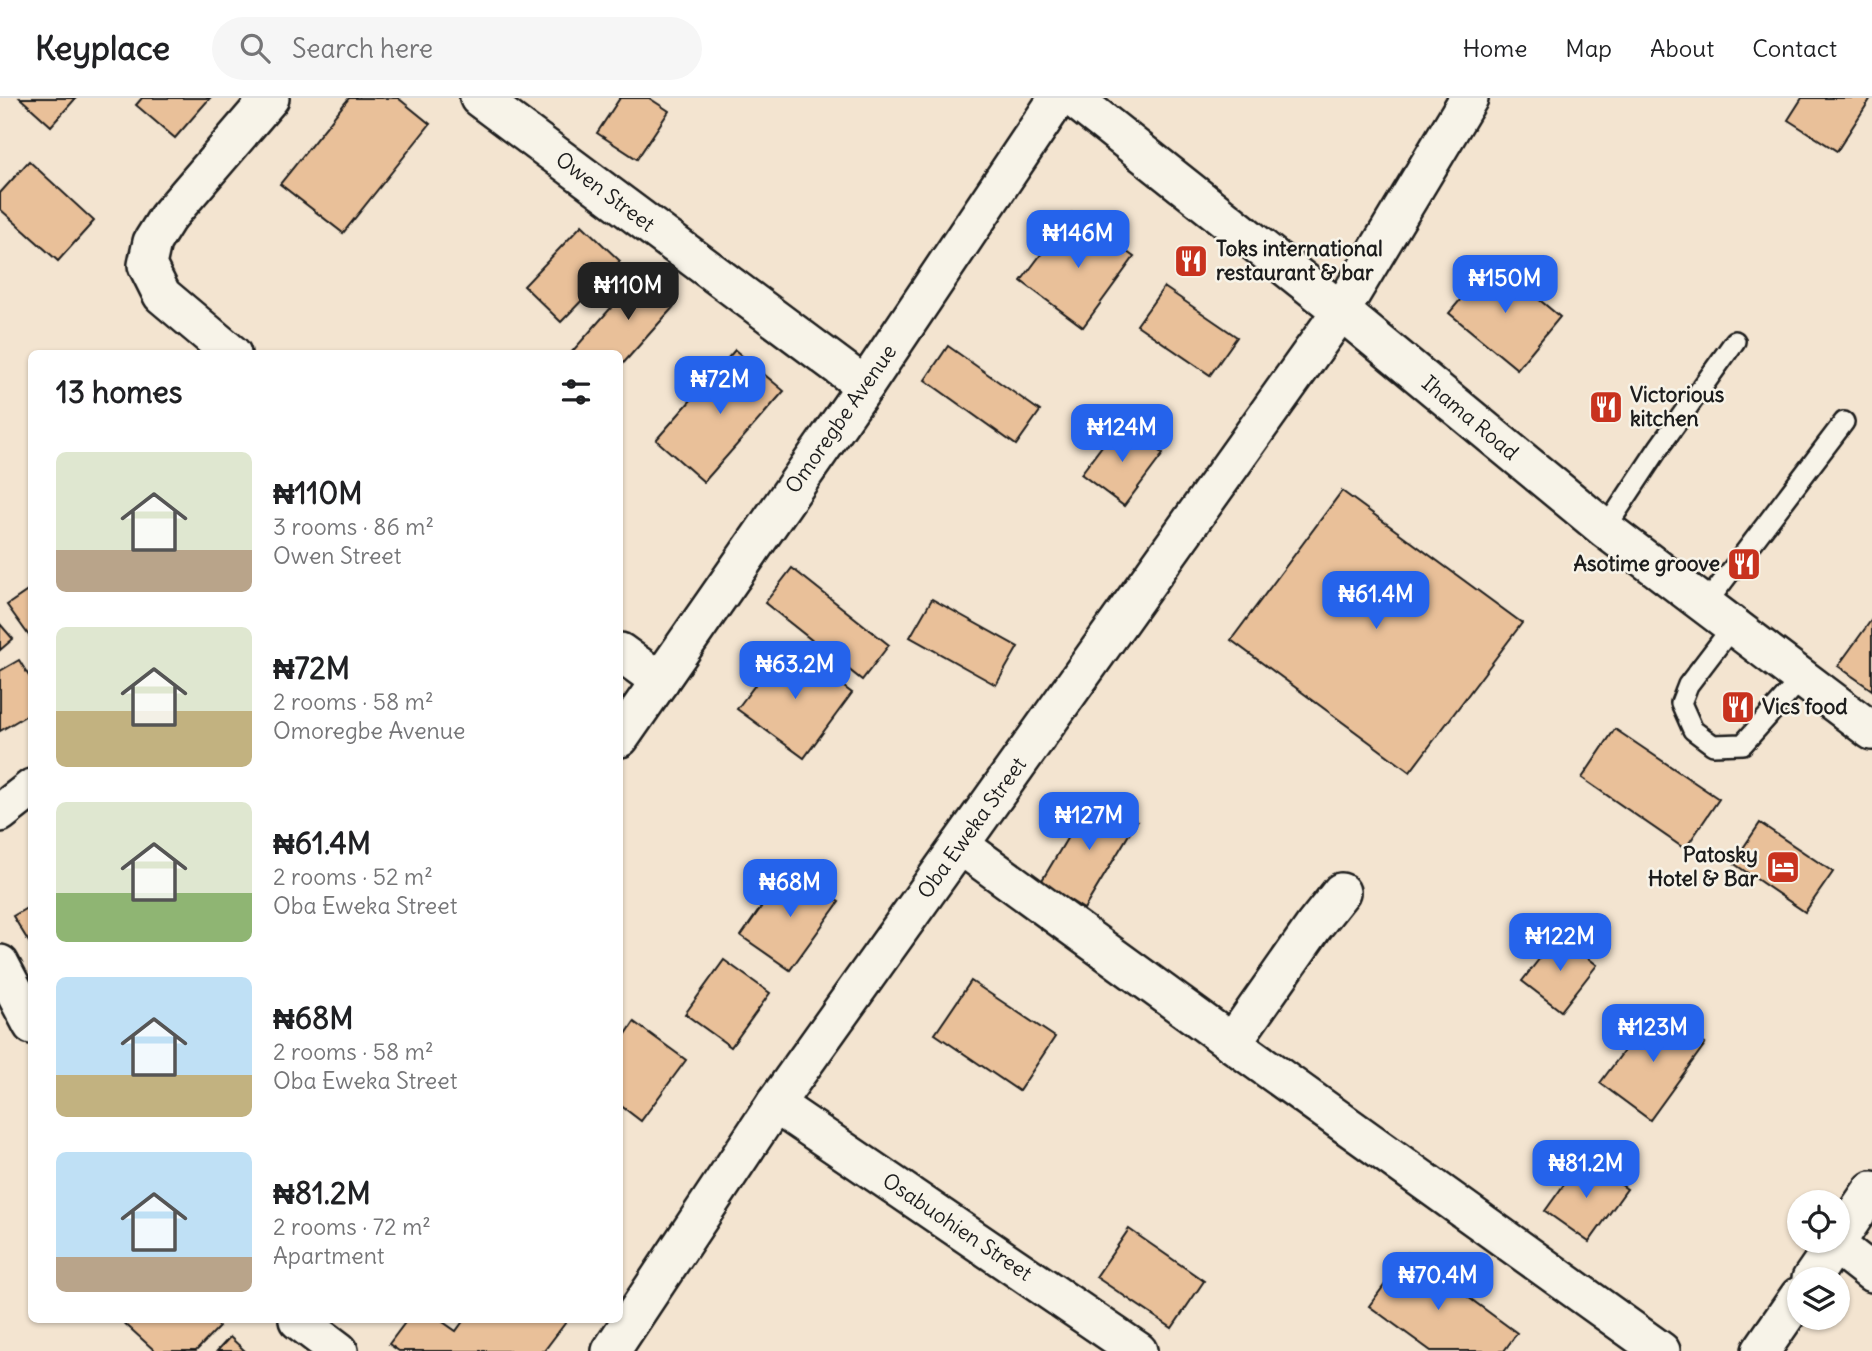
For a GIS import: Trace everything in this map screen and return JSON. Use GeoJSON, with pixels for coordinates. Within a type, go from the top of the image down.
{"type":"FeatureCollection","features":[{"type":"Feature","properties":{"kind":"street"},"geometry":{"type":"LineString","coordinates":[[227,350],[162,295],[147,265],[152,242],[167,219],[270,98]]}},
{"type":"Feature","properties":{"kind":"street","name":"Owen Street"},"geometry":{"type":"LineString","coordinates":[[479,98],[865,386]]}},
{"type":"Feature","properties":{"kind":"street","name":"Omoregbe Avenue"},"geometry":{"type":"LineString","coordinates":[[623,734],[865,386],[1058,98]]}},
{"type":"Feature","properties":{"kind":"street","name":"Ihama Road"},"geometry":{"type":"LineString","coordinates":[[1073,98],[1341,311],[1605,529],[1872,732]]}},
{"type":"Feature","properties":{"kind":"street","name":"Oba Eweka Street"},"geometry":{"type":"LineString","coordinates":[[611,1351],[775,1104],[1341,311],[1469,98]]}},
{"type":"Feature","properties":{"kind":"street"},"geometry":{"type":"LineString","coordinates":[[623,654],[660,681]]}},
{"type":"Feature","properties":{"kind":"street"},"geometry":{"type":"LineString","coordinates":[[0,813],[28,791]]}},
{"type":"Feature","properties":{"kind":"street"},"geometry":{"type":"LineString","coordinates":[[960,845],[1661,1351]]}},
{"type":"Feature","properties":{"kind":"street"},"geometry":{"type":"LineString","coordinates":[[1232,1043],[1341,892]]}},
{"type":"Feature","properties":{"kind":"street"},"geometry":{"type":"LineString","coordinates":[[0,964],[28,1017]]}},
{"type":"Feature","properties":{"kind":"street","name":"Osabuohien Street"},"geometry":{"type":"LineString","coordinates":[[775,1104],[1138,1351]]}},
{"type":"Feature","properties":{"kind":"street"},"geometry":{"type":"LineString","coordinates":[[1850,1223],[1872,1190]]}},
{"type":"Feature","properties":{"kind":"street"},"geometry":{"type":"LineString","coordinates":[[1849,1253],[1872,1273]]}},
{"type":"Feature","properties":{"kind":"street"},"geometry":{"type":"LineString","coordinates":[[1761,1351],[1787,1313]]}},
{"type":"Feature","properties":{"kind":"street"},"geometry":{"type":"LineString","coordinates":[[302,1323],[339,1351]]}},
{"type":"Feature","properties":{"kind":"lane"},"geometry":{"type":"LineString","coordinates":[[1605,529],[1735,341]]}},
{"type":"Feature","properties":{"kind":"lane"},"geometry":{"type":"LineString","coordinates":[[1802,678],[1744,744],[1713,745],[1693,730],[1681,703],[1719,615],[1844,422]]}},
{"type":"Feature","properties":{"kind":"building"},"geometry":{"type":"Polygon","coordinates":[[[20,98],[76,98],[51,126],[20,98]]]}},
{"type":"Feature","properties":{"kind":"building"},"geometry":{"type":"Polygon","coordinates":[[[142,98],[210,98],[175,138],[136,105],[142,98]]]}},
{"type":"Feature","properties":{"kind":"building"},"geometry":{"type":"Polygon","coordinates":[[[349,98],[398,98],[430,124],[343,233],[280,184],[349,98]]]}},
{"type":"Feature","properties":{"kind":"building"},"geometry":{"type":"Polygon","coordinates":[[[620,98],[649,98],[669,111],[637,159],[597,133],[620,98]]]}},
{"type":"Feature","properties":{"kind":"building"},"geometry":{"type":"Polygon","coordinates":[[[1802,98],[1871,98],[1837,151],[1788,120],[1802,98]]]}},
{"type":"Feature","properties":{"kind":"building"},"geometry":{"type":"Polygon","coordinates":[[[29,161],[94,221],[58,261],[0,209],[0,193],[29,161]]]}},
{"type":"Feature","properties":{"kind":"building"},"geometry":{"type":"Polygon","coordinates":[[[1072,213],[1134,257],[1083,327],[1021,281],[1072,213]]]}},
{"type":"Feature","properties":{"kind":"building"},"geometry":{"type":"Polygon","coordinates":[[[582,225],[620,261],[561,322],[524,286],[582,225]]]}},
{"type":"Feature","properties":{"kind":"building"},"geometry":{"type":"Polygon","coordinates":[[[1493,261],[1560,317],[1517,369],[1449,313],[1493,261]]]}},
{"type":"Feature","properties":{"kind":"building"},"geometry":{"type":"Polygon","coordinates":[[[641,274],[676,304],[623,364],[623,350],[574,350],[641,274]]]}},
{"type":"Feature","properties":{"kind":"building"},"geometry":{"type":"Polygon","coordinates":[[[1164,287],[1237,337],[1210,375],[1137,325],[1164,287]]]}},
{"type":"Feature","properties":{"kind":"building"},"geometry":{"type":"Polygon","coordinates":[[[948,346],[1040,411],[1016,445],[925,380],[948,346]]]}},
{"type":"Feature","properties":{"kind":"building"},"geometry":{"type":"Polygon","coordinates":[[[735,350],[784,391],[704,482],[656,440],[735,350]]]}},
{"type":"Feature","properties":{"kind":"building"},"geometry":{"type":"Polygon","coordinates":[[[1120,422],[1163,454],[1124,506],[1081,474],[1120,422]]]}},
{"type":"Feature","properties":{"kind":"building"},"geometry":{"type":"Polygon","coordinates":[[[1342,491],[1522,623],[1410,772],[1231,640],[1342,491]]]}},
{"type":"Feature","properties":{"kind":"building"},"geometry":{"type":"Polygon","coordinates":[[[792,568],[889,645],[862,680],[765,603],[792,568]]]}},
{"type":"Feature","properties":{"kind":"building"},"geometry":{"type":"Polygon","coordinates":[[[28,591],[28,634],[7,605],[28,591]]]}},
{"type":"Feature","properties":{"kind":"building"},"geometry":{"type":"Polygon","coordinates":[[[932,599],[1018,647],[996,685],[910,637],[932,599]]]}},
{"type":"Feature","properties":{"kind":"building"},"geometry":{"type":"Polygon","coordinates":[[[1872,619],[1872,690],[1838,666],[1872,619]]]}},
{"type":"Feature","properties":{"kind":"building"},"geometry":{"type":"Polygon","coordinates":[[[0,624],[13,639],[0,650],[0,624]]]}},
{"type":"Feature","properties":{"kind":"building"},"geometry":{"type":"Polygon","coordinates":[[[786,644],[852,693],[804,758],[737,709],[786,644]]]}},
{"type":"Feature","properties":{"kind":"building"},"geometry":{"type":"Polygon","coordinates":[[[19,660],[28,675],[28,714],[0,731],[0,671],[19,660]]]}},
{"type":"Feature","properties":{"kind":"building"},"geometry":{"type":"Polygon","coordinates":[[[1615,729],[1719,799],[1685,849],[1582,778],[1615,729]]]}},
{"type":"Feature","properties":{"kind":"building"},"geometry":{"type":"Polygon","coordinates":[[[1093,795],[1137,821],[1084,909],[1041,882],[1093,795]]]}},
{"type":"Feature","properties":{"kind":"building","name":"Patosky Hotel & Bar"},"geometry":{"type":"Polygon","coordinates":[[[1760,823],[1833,872],[1805,912],[1733,863],[1760,823]]]}},
{"type":"Feature","properties":{"kind":"building"},"geometry":{"type":"Polygon","coordinates":[[[789,867],[839,902],[790,970],[741,936],[789,867]]]}},
{"type":"Feature","properties":{"kind":"building"},"geometry":{"type":"Polygon","coordinates":[[[28,907],[28,940],[13,916],[28,907]]]}},
{"type":"Feature","properties":{"kind":"building"},"geometry":{"type":"Polygon","coordinates":[[[1558,935],[1597,965],[1561,1011],[1522,981],[1558,935]]]}},
{"type":"Feature","properties":{"kind":"building"},"geometry":{"type":"Polygon","coordinates":[[[724,960],[770,993],[731,1047],[685,1014],[724,960]]]}},
{"type":"Feature","properties":{"kind":"building"},"geometry":{"type":"Polygon","coordinates":[[[971,981],[1055,1037],[1019,1091],[935,1034],[971,981]]]}},
{"type":"Feature","properties":{"kind":"building"},"geometry":{"type":"Polygon","coordinates":[[[1656,1008],[1705,1044],[1650,1120],[1600,1083],[1656,1008]]]}},
{"type":"Feature","properties":{"kind":"building"},"geometry":{"type":"Polygon","coordinates":[[[634,1022],[686,1060],[641,1121],[623,1107],[623,1038],[634,1022]]]}},
{"type":"Feature","properties":{"kind":"building"},"geometry":{"type":"Polygon","coordinates":[[[1583,1158],[1627,1189],[1589,1242],[1545,1211],[1583,1158]]]}},
{"type":"Feature","properties":{"kind":"building"},"geometry":{"type":"Polygon","coordinates":[[[1129,1229],[1204,1281],[1172,1328],[1096,1277],[1129,1229]]]}},
{"type":"Feature","properties":{"kind":"building"},"geometry":{"type":"Polygon","coordinates":[[[1408,1253],[1517,1333],[1504,1351],[1431,1351],[1369,1306],[1408,1253]]]}},
{"type":"Feature","properties":{"kind":"building"},"geometry":{"type":"Polygon","coordinates":[[[124,1323],[214,1323],[219,1327],[196,1351],[155,1351],[124,1323]]]}},
{"type":"Feature","properties":{"kind":"building"},"geometry":{"type":"Polygon","coordinates":[[[405,1323],[444,1323],[456,1331],[462,1323],[565,1323],[544,1351],[399,1351],[389,1344],[405,1323]]]}},
{"type":"Feature","properties":{"kind":"building"},"geometry":{"type":"Polygon","coordinates":[[[230,1337],[245,1351],[217,1351],[230,1337]]]}},
{"type":"Feature","properties":{"kind":"place","name":"Toks international restaurant & bar"},"geometry":{"type":"Point","coordinates":[1191,261]}},
{"type":"Feature","properties":{"kind":"place","name":"Victorious kitchen"},"geometry":{"type":"Point","coordinates":[1606,407]}},
{"type":"Feature","properties":{"kind":"place","name":"Asotime groove"},"geometry":{"type":"Point","coordinates":[1744,564]}},
{"type":"Feature","properties":{"kind":"place","name":"Vics food"},"geometry":{"type":"Point","coordinates":[1738,707]}},
{"type":"Feature","properties":{"kind":"place","name":"Patosky Hotel & Bar"},"geometry":{"type":"Point","coordinates":[1783,867]}}]}
